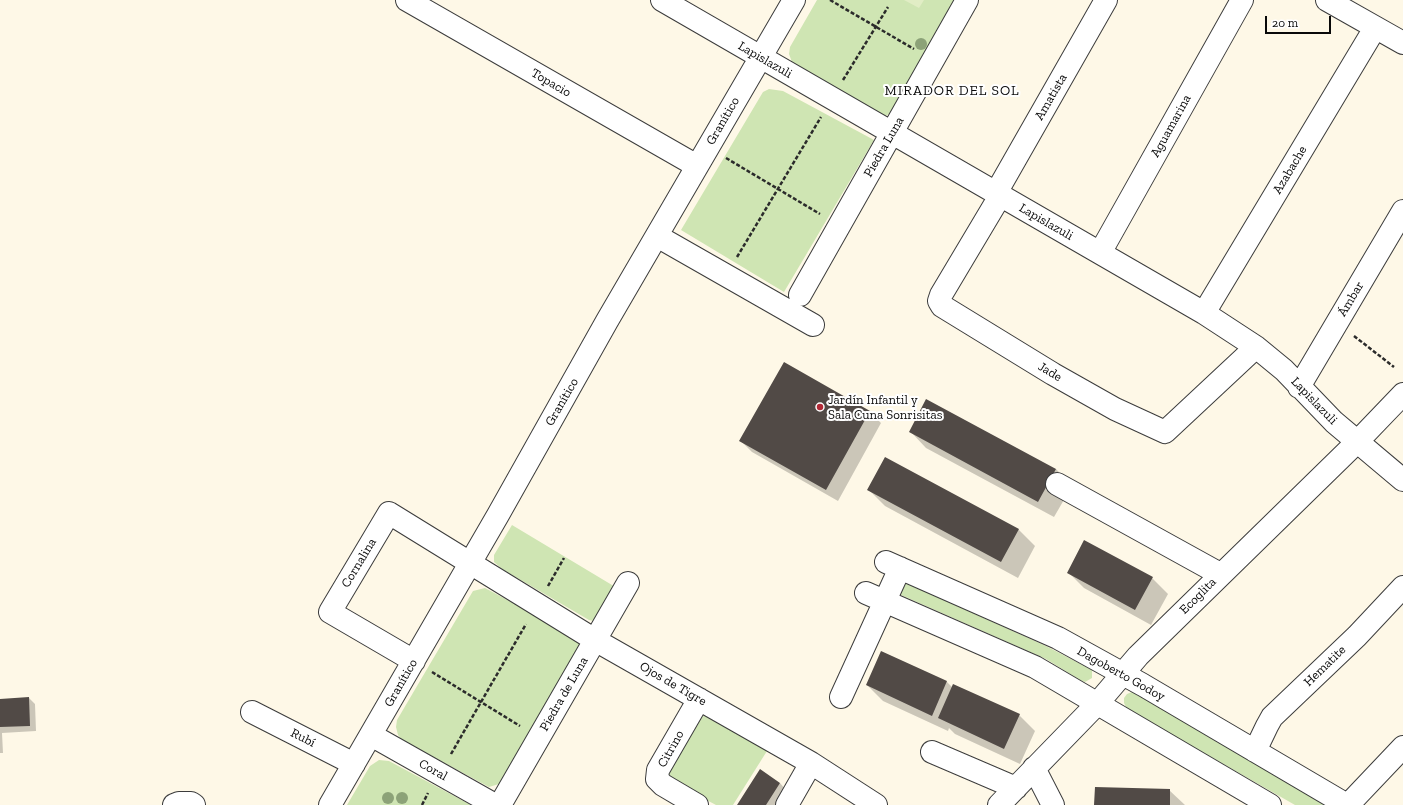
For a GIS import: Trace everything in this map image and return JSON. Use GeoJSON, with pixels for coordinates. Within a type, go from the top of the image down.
{"type":"FeatureCollection","features":[{"type":"Feature","properties":{"kind":"street","name":"Topacio"},"geometry":{"type":"LineString","coordinates":[[406,0],[697,166]]}},
{"type":"Feature","properties":{"kind":"street","name":"Lapislazuli"},"geometry":{"type":"LineString","coordinates":[[662,0],[1204,313],[1256,347],[1284,370],[1334,422],[1403,480]]}},
{"type":"Feature","properties":{"kind":"street","name":"Granítico"},"geometry":{"type":"LineString","coordinates":[[330,805],[794,0]]}},
{"type":"Feature","properties":{"kind":"street","name":"Piedra Luna"},"geometry":{"type":"LineString","coordinates":[[800,295],[968,0]]}},
{"type":"Feature","properties":{"kind":"street","name":"Amatista"},"geometry":{"type":"LineString","coordinates":[[998,194],[1106,0]]}},
{"type":"Feature","properties":{"kind":"street","name":"Aguamarina"},"geometry":{"type":"LineString","coordinates":[[1100,253],[1242,0]]}},
{"type":"Feature","properties":{"kind":"street"},"geometry":{"type":"LineString","coordinates":[[1327,0],[1403,43]]}},
{"type":"Feature","properties":{"kind":"street","name":"Azabache"},"geometry":{"type":"LineString","coordinates":[[1204,313],[1375,28]]}},
{"type":"Feature","properties":{"kind":"street","name":"Jade"},"geometry":{"type":"LineString","coordinates":[[998,194],[941,295],[940,301],[942,306],[1052,374],[1115,409],[1165,432],[1256,347]]}},
{"type":"Feature","properties":{"kind":"street","name":"Ámbar"},"geometry":{"type":"LineString","coordinates":[[1300,387],[1403,211]]}},
{"type":"Feature","properties":{"kind":"street"},"geometry":{"type":"LineString","coordinates":[[657,236],[813,325]]}},
{"type":"Feature","properties":{"kind":"street","name":"Ecoglita"},"geometry":{"type":"LineString","coordinates":[[999,805],[1097,704],[1122,673],[1220,574],[1357,442],[1403,394]]}},
{"type":"Feature","properties":{"kind":"street"},"geometry":{"type":"LineString","coordinates":[[1057,484],[1220,574]]}},
{"type":"Feature","properties":{"kind":"street","name":"Cornalina"},"geometry":{"type":"LineString","coordinates":[[414,661],[330,612],[389,513],[470,562]]}},
{"type":"Feature","properties":{"kind":"street","name":"Ojos de Tigre"},"geometry":{"type":"LineString","coordinates":[[470,562],[595,640],[811,763],[876,805]]}},
{"type":"Feature","properties":{"kind":"street","name":"Dagoberto Godoy"},"geometry":{"type":"LineString","coordinates":[[875,597],[893,565],[1050,635],[1122,673],[1347,805]]}},
{"type":"Feature","properties":{"kind":"street","name":"Piedra de Luna"},"geometry":{"type":"LineString","coordinates":[[500,805],[628,582]]}},
{"type":"Feature","properties":{"kind":"street","name":"Hematite"},"geometry":{"type":"LineString","coordinates":[[1256,751],[1272,718],[1357,636],[1403,587]]}},
{"type":"Feature","properties":{"kind":"street"},"geometry":{"type":"LineString","coordinates":[[841,697],[875,597],[1029,664],[1270,805]]}},
{"type":"Feature","properties":{"kind":"street","name":"Citrino"},"geometry":{"type":"LineString","coordinates":[[697,805],[663,785],[657,779],[658,770],[699,699]]}},
{"type":"Feature","properties":{"kind":"street","name":"Rubí"},"geometry":{"type":"LineString","coordinates":[[252,712],[354,764]]}},
{"type":"Feature","properties":{"kind":"street","name":"Coral"},"geometry":{"type":"LineString","coordinates":[[371,735],[495,805]]}},
{"type":"Feature","properties":{"kind":"street"},"geometry":{"type":"LineString","coordinates":[[1347,805],[1403,747]]}},
{"type":"Feature","properties":{"kind":"street"},"geometry":{"type":"LineString","coordinates":[[932,752],[1016,788]]}},
{"type":"Feature","properties":{"kind":"street"},"geometry":{"type":"LineString","coordinates":[[787,805],[811,763]]}},
{"type":"Feature","properties":{"kind":"street"},"geometry":{"type":"LineString","coordinates":[[1034,768],[1053,805]]}},
{"type":"Feature","properties":{"kind":"street"},"geometry":{"type":"LineString","coordinates":[[174,805],[179,802],[194,805]]}},
{"type":"Feature","properties":{"kind":"path"},"geometry":{"type":"LineString","coordinates":[[830,0],[933,60]]}},
{"type":"Feature","properties":{"kind":"path"},"geometry":{"type":"LineString","coordinates":[[737,257],[832,98],[888,8]]}},
{"type":"Feature","properties":{"kind":"path"},"geometry":{"type":"LineString","coordinates":[[708,147],[839,226]]}},
{"type":"Feature","properties":{"kind":"path"},"geometry":{"type":"LineString","coordinates":[[1337,322],[1394,368]]}},
{"type":"Feature","properties":{"kind":"path"},"geometry":{"type":"LineString","coordinates":[[422,805],[564,558]]}},
{"type":"Feature","properties":{"kind":"path"},"geometry":{"type":"LineString","coordinates":[[414,661],[539,737]]}},
{"type":"Feature","properties":{"kind":"green space"},"geometry":{"type":"Polygon","coordinates":[[[817,0],[956,0],[890,113],[883,117],[792,62],[789,54],[790,47],[817,0]]]}},
{"type":"Feature","properties":{"kind":"green space"},"geometry":{"type":"Polygon","coordinates":[[[904,0],[924,0],[919,8],[904,0]]]}},
{"type":"Feature","properties":{"kind":"green space"},"geometry":{"type":"Polygon","coordinates":[[[769,89],[783,91],[874,140],[784,292],[681,230],[763,92],[769,89]]]}},
{"type":"Feature","properties":{"kind":"green space"},"geometry":{"type":"Polygon","coordinates":[[[512,525],[617,588],[594,621],[589,620],[502,569],[494,562],[494,555],[512,525]]]}},
{"type":"Feature","properties":{"kind":"green space"},"geometry":{"type":"Polygon","coordinates":[[[903,583],[906,583],[1046,646],[1092,670],[1092,678],[1085,682],[1080,680],[1046,659],[901,595],[899,593],[903,583]]]}},
{"type":"Feature","properties":{"kind":"green space"},"geometry":{"type":"Polygon","coordinates":[[[485,588],[578,638],[580,644],[579,650],[499,784],[489,787],[402,740],[398,735],[396,727],[397,720],[473,591],[485,588]]]}},
{"type":"Feature","properties":{"kind":"green space"},"geometry":{"type":"Polygon","coordinates":[[[1132,692],[1329,805],[1295,805],[1127,709],[1124,703],[1124,698],[1127,694],[1132,692]]]}},
{"type":"Feature","properties":{"kind":"green space"},"geometry":{"type":"Polygon","coordinates":[[[704,716],[710,717],[767,751],[733,805],[716,805],[668,778],[667,768],[698,718],[704,716]]]}},
{"type":"Feature","properties":{"kind":"green space"},"geometry":{"type":"Polygon","coordinates":[[[379,760],[389,761],[471,805],[347,805],[370,766],[379,760]]]}},
{"type":"Feature","properties":{"kind":"building"},"geometry":{"type":"Polygon","coordinates":[[[784,362],[870,411],[826,490],[739,441],[784,362]]]}},
{"type":"Feature","properties":{"kind":"building"},"geometry":{"type":"Polygon","coordinates":[[[926,399],[1056,469],[1038,502],[909,432],[926,399]]]}},
{"type":"Feature","properties":{"kind":"building"},"geometry":{"type":"Polygon","coordinates":[[[885,457],[1019,529],[1001,562],[867,490],[885,457]]]}},
{"type":"Feature","properties":{"kind":"building"},"geometry":{"type":"Polygon","coordinates":[[[1084,540],[1153,577],[1135,610],[1067,573],[1084,540]]]}},
{"type":"Feature","properties":{"kind":"building"},"geometry":{"type":"Polygon","coordinates":[[[881,651],[947,681],[932,716],[866,685],[881,651]]]}},
{"type":"Feature","properties":{"kind":"building"},"geometry":{"type":"Polygon","coordinates":[[[953,684],[1020,714],[1004,749],[938,718],[953,684]]]}},
{"type":"Feature","properties":{"kind":"building"},"geometry":{"type":"Polygon","coordinates":[[[29,697],[30,726],[0,727],[0,699],[29,697]]]}},
{"type":"Feature","properties":{"kind":"building"},"geometry":{"type":"Polygon","coordinates":[[[760,769],[780,783],[766,805],[737,805],[760,769]]]}},
{"type":"Feature","properties":{"kind":"building"},"geometry":{"type":"Polygon","coordinates":[[[1095,787],[1170,789],[1170,805],[1094,805],[1095,787]]]}},
{"type":"Feature","properties":{"kind":"place","name":"Jardín Infantil y Sala Cuna Sonrisitas"},"geometry":{"type":"Point","coordinates":[820,407]}},
{"type":"Feature","properties":{"kind":"district","name":"MIRADOR DEL SOL"},"geometry":{"type":"Point","coordinates":[952,91]}}]}
